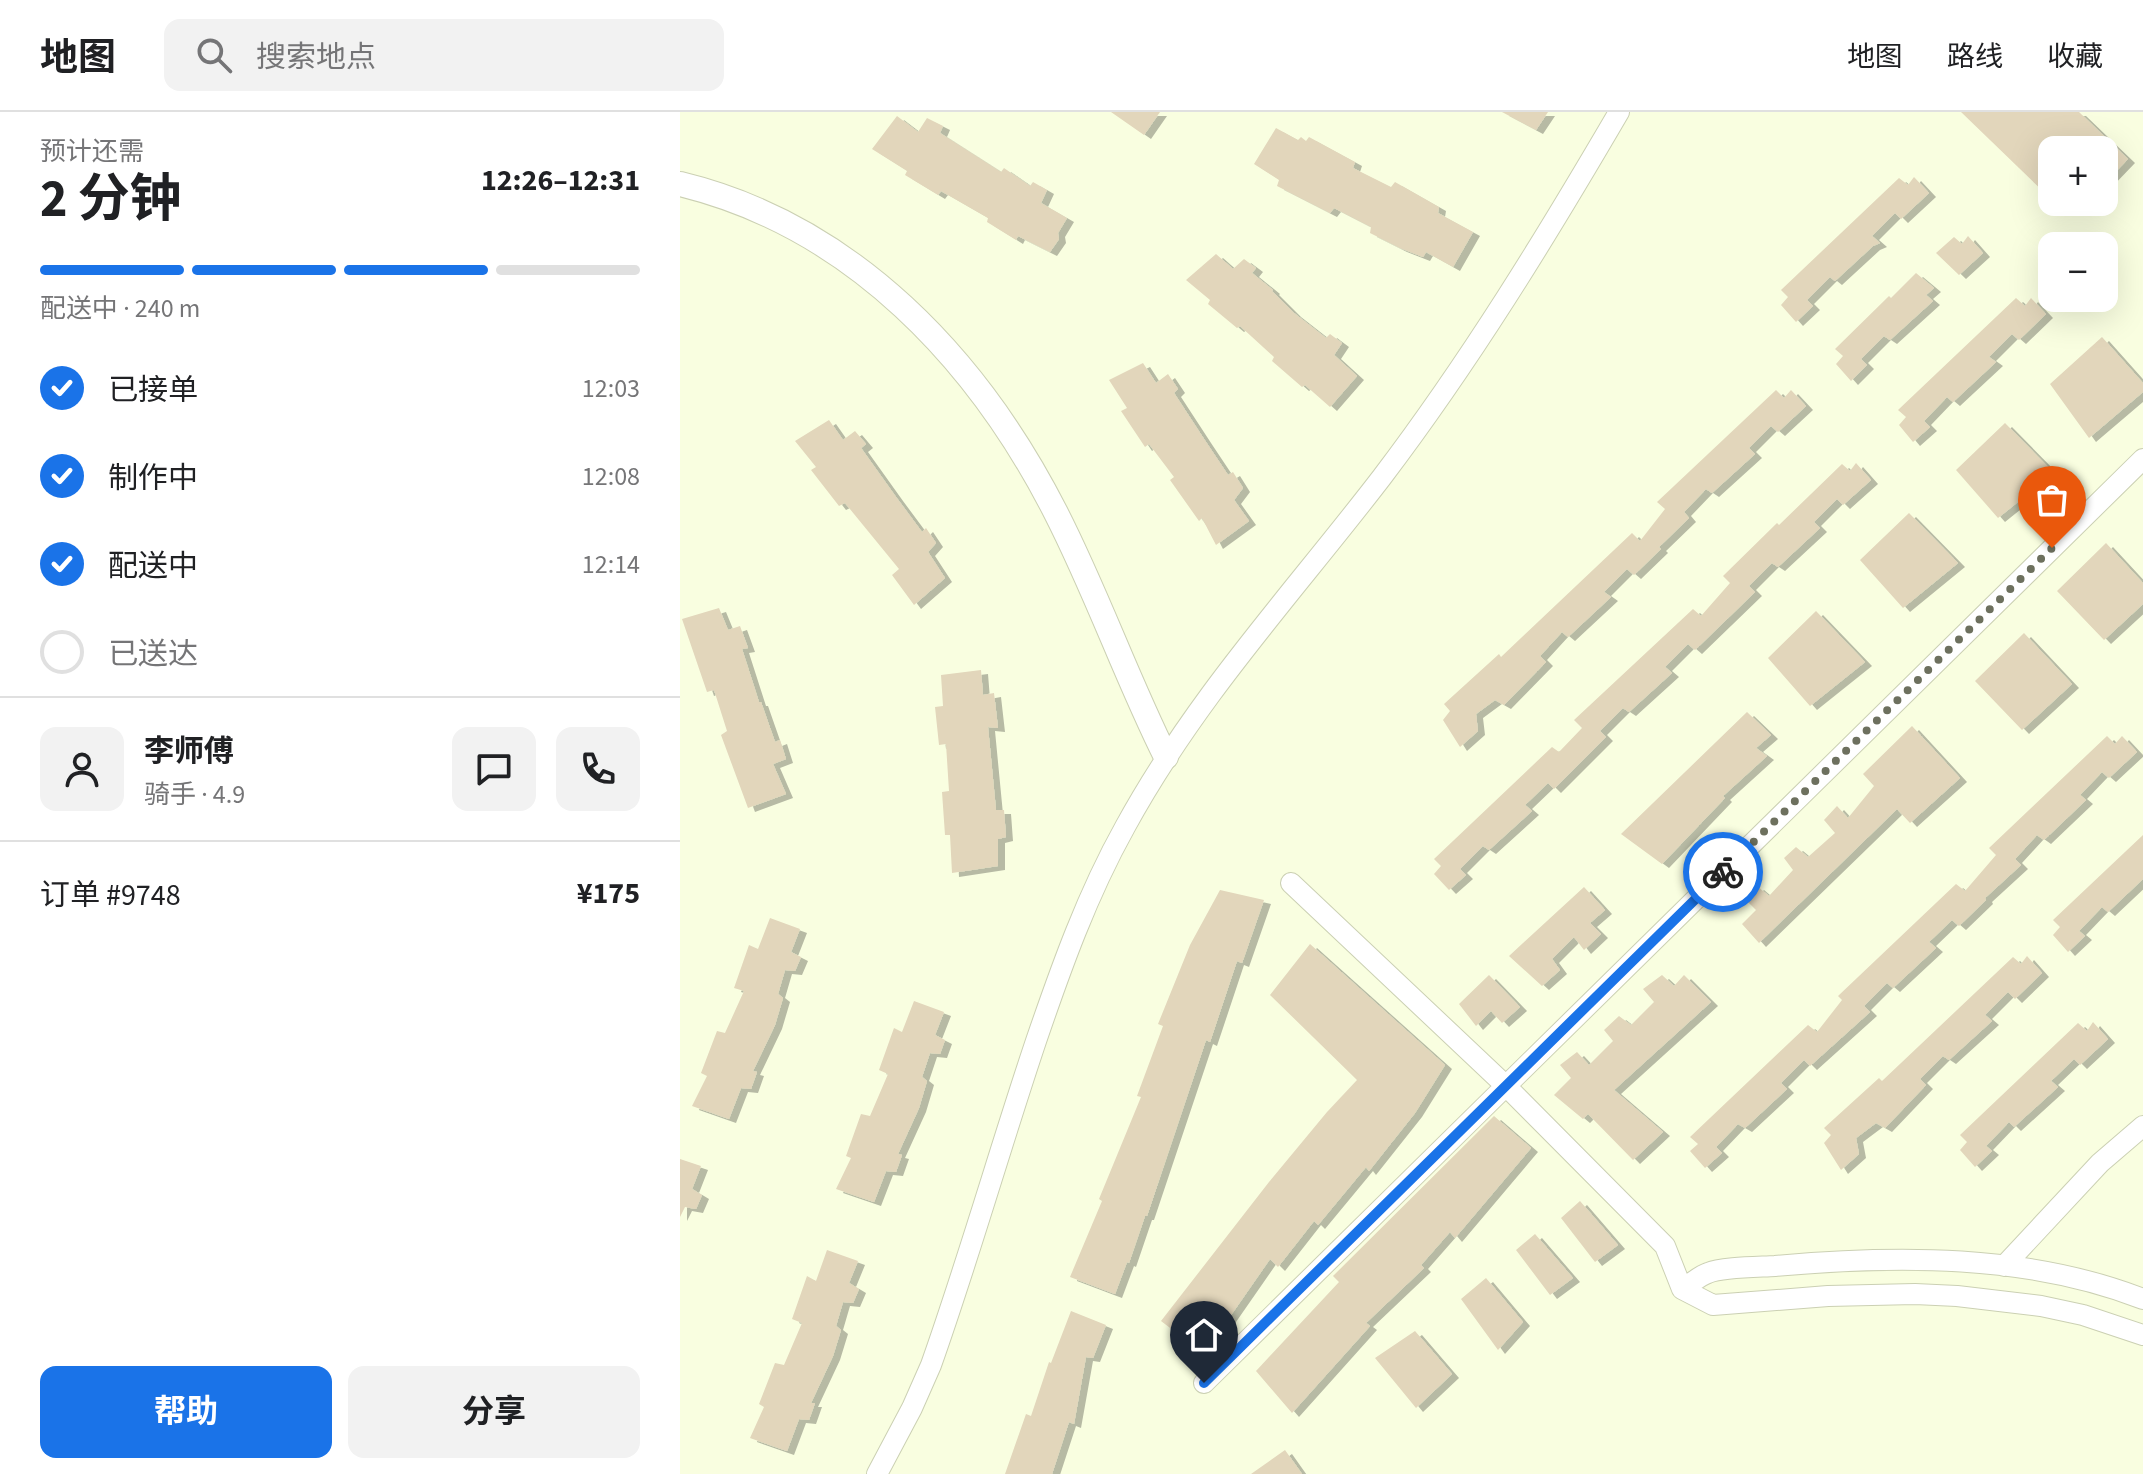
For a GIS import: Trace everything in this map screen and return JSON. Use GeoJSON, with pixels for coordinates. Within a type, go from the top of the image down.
{"type":"FeatureCollection","features":[{"type":"Feature","properties":{"kind":"street"},"geometry":{"type":"LineString","coordinates":[[877,1474],[931,1365],[1028,1066],[1076,930],[1112,851],[1166,757],[1257,631],[1421,423],[1524,269],[1619,112]]}},
{"type":"Feature","properties":{"kind":"street"},"geometry":{"type":"LineString","coordinates":[[680,184],[778,220],[818,242],[889,292],[948,351],[998,414],[1045,492],[1089,582],[1166,757]]}},
{"type":"Feature","properties":{"kind":"street"},"geometry":{"type":"LineString","coordinates":[[1204,1383],[2143,459]]}},
{"type":"Feature","properties":{"kind":"street"},"geometry":{"type":"LineString","coordinates":[[1291,883],[1506,1086],[1665,1246],[1682,1289],[1713,1305],[1871,1294],[2000,1300],[2083,1315],[2143,1335]]}},
{"type":"Feature","properties":{"kind":"street"},"geometry":{"type":"LineString","coordinates":[[2004,1266],[2100,1163],[2143,1126]]}},
{"type":"Feature","properties":{"kind":"street"},"geometry":{"type":"LineString","coordinates":[[1682,1289],[1710,1272],[1780,1265],[1915,1261],[2004,1266],[2091,1283],[2143,1299]]}},
{"type":"Feature","properties":{"kind":"building"},"geometry":{"type":"Polygon","coordinates":[[[1111,112],[1160,112],[1144,135],[1111,112]]]}},
{"type":"Feature","properties":{"kind":"building"},"geometry":{"type":"Polygon","coordinates":[[[1502,112],[1548,112],[1536,130],[1502,112]]]}},
{"type":"Feature","properties":{"kind":"building"},"geometry":{"type":"Polygon","coordinates":[[[1961,112],[2079,112],[2104,136],[2038,136],[2038,186],[1961,112]]]}},
{"type":"Feature","properties":{"kind":"building"},"geometry":{"type":"Polygon","coordinates":[[[897,116],[918,132],[927,118],[943,126],[940,133],[1001,172],[1004,168],[1030,186],[1033,182],[1047,190],[1041,203],[1067,218],[1050,252],[1018,236],[1016,240],[987,222],[988,218],[941,191],[938,195],[905,175],[907,171],[872,149],[897,116]]]}},
{"type":"Feature","properties":{"kind":"building"},"geometry":{"type":"Polygon","coordinates":[[[1276,128],[1298,140],[1301,137],[1306,141],[1309,137],[1355,162],[1353,168],[1391,187],[1395,182],[1439,207],[1438,213],[1473,232],[1453,267],[1426,252],[1423,257],[1400,248],[1370,233],[1371,227],[1334,208],[1330,213],[1277,186],[1279,180],[1254,164],[1276,128]]]}},
{"type":"Feature","properties":{"kind":"building"},"geometry":{"type":"Polygon","coordinates":[[[2118,149],[2128,159],[2118,169],[2118,149]]]}},
{"type":"Feature","properties":{"kind":"building"},"geometry":{"type":"Polygon","coordinates":[[[1914,177],[1929,193],[1901,219],[1895,213],[1872,236],[1880,243],[1835,281],[1830,277],[1807,300],[1813,306],[1796,322],[1781,305],[1788,297],[1781,290],[1899,178],[1908,185],[1914,177]]]}},
{"type":"Feature","properties":{"kind":"building"},"geometry":{"type":"Polygon","coordinates":[[[1968,236],[1983,253],[1959,275],[1936,253],[1954,237],[1962,244],[1968,236]]]}},
{"type":"Feature","properties":{"kind":"building"},"geometry":{"type":"Polygon","coordinates":[[[1216,254],[1233,269],[1244,259],[1256,268],[1252,273],[1294,313],[1326,338],[1330,334],[1342,343],[1334,355],[1357,376],[1330,407],[1272,361],[1274,357],[1240,326],[1237,328],[1208,304],[1210,300],[1186,280],[1216,254]]]}},
{"type":"Feature","properties":{"kind":"building"},"geometry":{"type":"Polygon","coordinates":[[[1916,273],[1934,288],[1926,295],[1933,301],[1890,340],[1884,336],[1861,359],[1867,365],[1851,381],[1836,364],[1843,356],[1835,349],[1916,273]]]}},
{"type":"Feature","properties":{"kind":"building"},"geometry":{"type":"Polygon","coordinates":[[[2016,298],[2025,306],[2031,298],[2038,305],[2038,312],[2046,314],[2019,340],[2012,334],[1989,357],[1996,362],[1953,402],[1947,397],[1924,421],[1930,427],[1913,442],[1899,425],[1906,417],[1898,410],[2016,298]]]}},
{"type":"Feature","properties":{"kind":"building"},"geometry":{"type":"Polygon","coordinates":[[[2102,337],[2143,383],[2143,392],[2089,438],[2050,384],[2102,337]]]}},
{"type":"Feature","properties":{"kind":"building"},"geometry":{"type":"Polygon","coordinates":[[[1143,363],[1156,383],[1168,374],[1178,389],[1174,393],[1204,439],[1228,475],[1233,472],[1243,488],[1234,500],[1249,521],[1216,545],[1202,518],[1199,521],[1170,480],[1174,477],[1149,444],[1145,447],[1121,411],[1127,408],[1109,380],[1143,363]]]}},
{"type":"Feature","properties":{"kind":"building"},"geometry":{"type":"Polygon","coordinates":[[[1776,390],[1784,398],[1791,390],[1806,406],[1778,432],[1771,426],[1749,448],[1755,454],[1712,493],[1706,489],[1684,512],[1689,518],[1659,547],[1661,549],[1634,575],[1627,569],[1604,592],[1611,597],[1568,637],[1562,632],[1540,656],[1546,662],[1504,705],[1495,700],[1476,714],[1478,731],[1460,747],[1443,720],[1450,711],[1444,704],[1499,654],[1501,657],[1632,533],[1640,541],[1665,509],[1657,502],[1776,390]]]}},
{"type":"Feature","properties":{"kind":"building"},"geometry":{"type":"Polygon","coordinates":[[[829,420],[843,440],[855,431],[866,444],[861,448],[896,497],[922,532],[926,528],[936,543],[928,552],[945,578],[914,605],[892,575],[899,569],[845,503],[839,506],[811,470],[816,467],[795,441],[829,420]]]}},
{"type":"Feature","properties":{"kind":"building"},"geometry":{"type":"Polygon","coordinates":[[[2005,423],[2054,473],[1998,518],[1956,470],[2005,423]]]}},
{"type":"Feature","properties":{"kind":"building"},"geometry":{"type":"Polygon","coordinates":[[[1856,463],[1871,480],[1843,505],[1837,499],[1814,522],[1820,528],[1778,567],[1772,563],[1749,586],[1755,592],[1695,650],[1688,644],[1665,667],[1672,673],[1629,712],[1623,708],[1600,731],[1606,737],[1554,789],[1548,783],[1525,805],[1532,811],[1489,850],[1483,846],[1460,869],[1466,875],[1449,890],[1434,874],[1441,866],[1434,859],[1552,747],[1559,752],[1582,728],[1574,720],[1693,609],[1701,616],[1730,583],[1723,576],[1777,523],[1779,525],[1842,464],[1850,471],[1856,463]]]}},
{"type":"Feature","properties":{"kind":"building"},"geometry":{"type":"Polygon","coordinates":[[[1909,513],[1958,563],[1903,608],[1860,560],[1909,513]]]}},
{"type":"Feature","properties":{"kind":"building"},"geometry":{"type":"Polygon","coordinates":[[[2106,543],[2143,583],[2143,604],[2104,640],[2057,591],[2106,543]]]}},
{"type":"Feature","properties":{"kind":"building"},"geometry":{"type":"Polygon","coordinates":[[[719,608],[728,630],[740,626],[748,648],[742,649],[759,702],[775,742],[780,740],[786,759],[773,764],[786,794],[748,808],[721,735],[727,731],[714,690],[707,692],[682,619],[719,608]]]}},
{"type":"Feature","properties":{"kind":"building"},"geometry":{"type":"Polygon","coordinates":[[[1816,611],[1865,662],[1810,706],[1768,658],[1816,611]]]}},
{"type":"Feature","properties":{"kind":"building"},"geometry":{"type":"Polygon","coordinates":[[[2024,633],[2072,684],[2022,730],[1975,681],[2024,633]]]}},
{"type":"Feature","properties":{"kind":"building"},"geometry":{"type":"Polygon","coordinates":[[[981,670],[983,695],[994,693],[998,728],[988,727],[996,810],[1004,810],[1006,837],[998,839],[998,866],[952,873],[950,835],[945,835],[942,792],[949,791],[946,744],[939,745],[935,707],[943,706],[941,675],[981,670]]]}},
{"type":"Feature","properties":{"kind":"building"},"geometry":{"type":"Polygon","coordinates":[[[1747,712],[1771,735],[1756,748],[1767,756],[1723,796],[1725,798],[1662,864],[1621,834],[1747,712]]]}},
{"type":"Feature","properties":{"kind":"building"},"geometry":{"type":"Polygon","coordinates":[[[1912,726],[1960,778],[1910,823],[1897,809],[1759,943],[1742,924],[1756,910],[1745,899],[1757,886],[1769,896],[1793,870],[1784,858],[1796,847],[1808,857],[1835,833],[1824,820],[1837,806],[1848,818],[1874,786],[1863,774],[1912,726]]]}},
{"type":"Feature","properties":{"kind":"building"},"geometry":{"type":"Polygon","coordinates":[[[2107,736],[2115,744],[2122,736],[2137,752],[2109,778],[2102,772],[2080,795],[2086,800],[2044,840],[2037,835],[2015,859],[2021,865],[1986,900],[1959,926],[1952,920],[1929,942],[1936,948],[1893,988],[1887,983],[1864,1006],[1870,1012],[1810,1066],[1804,1060],[1781,1083],[1787,1089],[1745,1128],[1738,1124],[1716,1147],[1722,1153],[1705,1168],[1690,1151],[1698,1144],[1690,1137],[1808,1025],[1817,1032],[1842,1000],[1838,996],[1956,884],[1965,891],[1996,855],[1989,848],[2107,736]]]}},
{"type":"Feature","properties":{"kind":"building"},"geometry":{"type":"Polygon","coordinates":[[[2143,835],[2143,879],[2108,912],[2102,907],[2079,931],[2085,936],[2068,952],[2053,935],[2060,927],[2053,920],[2143,835]]]}},
{"type":"Feature","properties":{"kind":"building"},"geometry":{"type":"Polygon","coordinates":[[[1584,887],[1605,910],[1590,923],[1601,934],[1584,950],[1574,937],[1552,959],[1560,970],[1542,986],[1509,956],[1584,887]]]}},
{"type":"Feature","properties":{"kind":"building"},"geometry":{"type":"Polygon","coordinates":[[[1220,890],[1264,900],[1242,963],[1237,961],[1210,1042],[1206,1040],[1147,1216],[1115,1294],[1070,1277],[1141,1097],[1137,1096],[1163,1026],[1158,1024],[1190,945],[1220,890]]]}},
{"type":"Feature","properties":{"kind":"building"},"geometry":{"type":"Polygon","coordinates":[[[770,918],[800,929],[791,952],[801,957],[795,971],[785,970],[778,994],[783,998],[775,1025],[753,1071],[757,1072],[751,1089],[741,1088],[729,1119],[692,1106],[707,1076],[701,1073],[717,1031],[725,1033],[744,991],[734,988],[749,945],[758,949],[770,918]]]}},
{"type":"Feature","properties":{"kind":"building"},"geometry":{"type":"Polygon","coordinates":[[[1310,944],[1445,1065],[1415,1113],[1369,1171],[1366,1167],[1318,1225],[1314,1221],[1278,1267],[1270,1259],[1204,1354],[1161,1321],[1269,1182],[1357,1080],[1270,995],[1310,944]]]}},
{"type":"Feature","properties":{"kind":"building"},"geometry":{"type":"Polygon","coordinates":[[[2027,956],[2042,973],[2015,999],[2008,992],[1985,1015],[1992,1021],[1949,1060],[1943,1056],[1920,1079],[1926,1085],[1885,1128],[1876,1123],[1856,1138],[1859,1154],[1841,1170],[1824,1143],[1831,1135],[1824,1128],[1879,1078],[1882,1081],[2013,957],[2021,964],[2027,956]]]}},
{"type":"Feature","properties":{"kind":"building"},"geometry":{"type":"Polygon","coordinates":[[[1489,975],[1520,1007],[1502,1023],[1491,1011],[1476,1026],[1459,1004],[1489,975]]]}},
{"type":"Feature","properties":{"kind":"building"},"geometry":{"type":"Polygon","coordinates":[[[1662,975],[1674,986],[1684,975],[1711,1002],[1614,1090],[1663,1132],[1633,1160],[1588,1114],[1583,1119],[1554,1095],[1571,1078],[1560,1065],[1577,1052],[1589,1065],[1613,1041],[1604,1030],[1619,1016],[1631,1025],[1654,1002],[1643,989],[1662,975]]]}},
{"type":"Feature","properties":{"kind":"building"},"geometry":{"type":"Polygon","coordinates":[[[914,1001],[944,1012],[935,1035],[945,1040],[940,1054],[930,1053],[922,1077],[927,1081],[919,1108],[898,1154],[902,1155],[896,1172],[886,1171],[874,1202],[836,1189],[851,1158],[846,1156],[861,1114],[870,1116],[888,1074],[879,1070],[894,1028],[902,1032],[914,1001]]]}},
{"type":"Feature","properties":{"kind":"building"},"geometry":{"type":"Polygon","coordinates":[[[2093,1022],[2108,1039],[2080,1065],[2074,1059],[2051,1081],[2058,1087],[2014,1127],[2009,1122],[1986,1146],[1992,1151],[1975,1167],[1960,1150],[1967,1142],[1960,1135],[2078,1023],[2087,1031],[2093,1022]]]}},
{"type":"Feature","properties":{"kind":"building"},"geometry":{"type":"Polygon","coordinates":[[[1494,1116],[1531,1148],[1455,1238],[1450,1232],[1421,1265],[1424,1268],[1366,1323],[1370,1326],[1292,1413],[1256,1371],[1339,1282],[1333,1276],[1494,1116]]]}},
{"type":"Feature","properties":{"kind":"building"},"geometry":{"type":"Polygon","coordinates":[[[680,1159],[701,1166],[692,1189],[702,1195],[696,1209],[685,1207],[680,1217],[680,1159]]]}},
{"type":"Feature","properties":{"kind":"building"},"geometry":{"type":"Polygon","coordinates":[[[1580,1201],[1618,1245],[1595,1262],[1561,1218],[1580,1201]]]}},
{"type":"Feature","properties":{"kind":"building"},"geometry":{"type":"Polygon","coordinates":[[[1535,1234],[1573,1278],[1550,1295],[1516,1250],[1535,1234]]]}},
{"type":"Feature","properties":{"kind":"building"},"geometry":{"type":"Polygon","coordinates":[[[827,1250],[858,1261],[849,1283],[859,1289],[853,1303],[843,1302],[836,1326],[841,1330],[833,1356],[811,1403],[815,1403],[809,1420],[799,1419],[787,1451],[750,1438],[764,1407],[759,1404],[775,1363],[784,1365],[802,1323],[792,1319],[807,1276],[816,1281],[827,1250]]]}},
{"type":"Feature","properties":{"kind":"building"},"geometry":{"type":"Polygon","coordinates":[[[1486,1278],[1523,1322],[1498,1350],[1461,1299],[1486,1278]]]}},
{"type":"Feature","properties":{"kind":"building"},"geometry":{"type":"Polygon","coordinates":[[[1071,1311],[1106,1325],[1093,1358],[1086,1357],[1074,1424],[1069,1422],[1052,1474],[1005,1474],[1026,1414],[1031,1416],[1049,1362],[1071,1311]]]}},
{"type":"Feature","properties":{"kind":"building"},"geometry":{"type":"Polygon","coordinates":[[[1415,1331],[1452,1374],[1416,1408],[1375,1358],[1415,1331]]]}},
{"type":"Feature","properties":{"kind":"building"},"geometry":{"type":"Polygon","coordinates":[[[1285,1450],[1302,1474],[1251,1474],[1285,1450]]]}},
{"type":"Feature","properties":{"kind":"way so far"},"geometry":{"type":"LineString","coordinates":[[1723,872],[2052,548]]}},
{"type":"Feature","properties":{"kind":"route"},"geometry":{"type":"LineString","coordinates":[[1204,1383],[1723,872]]}}]}
